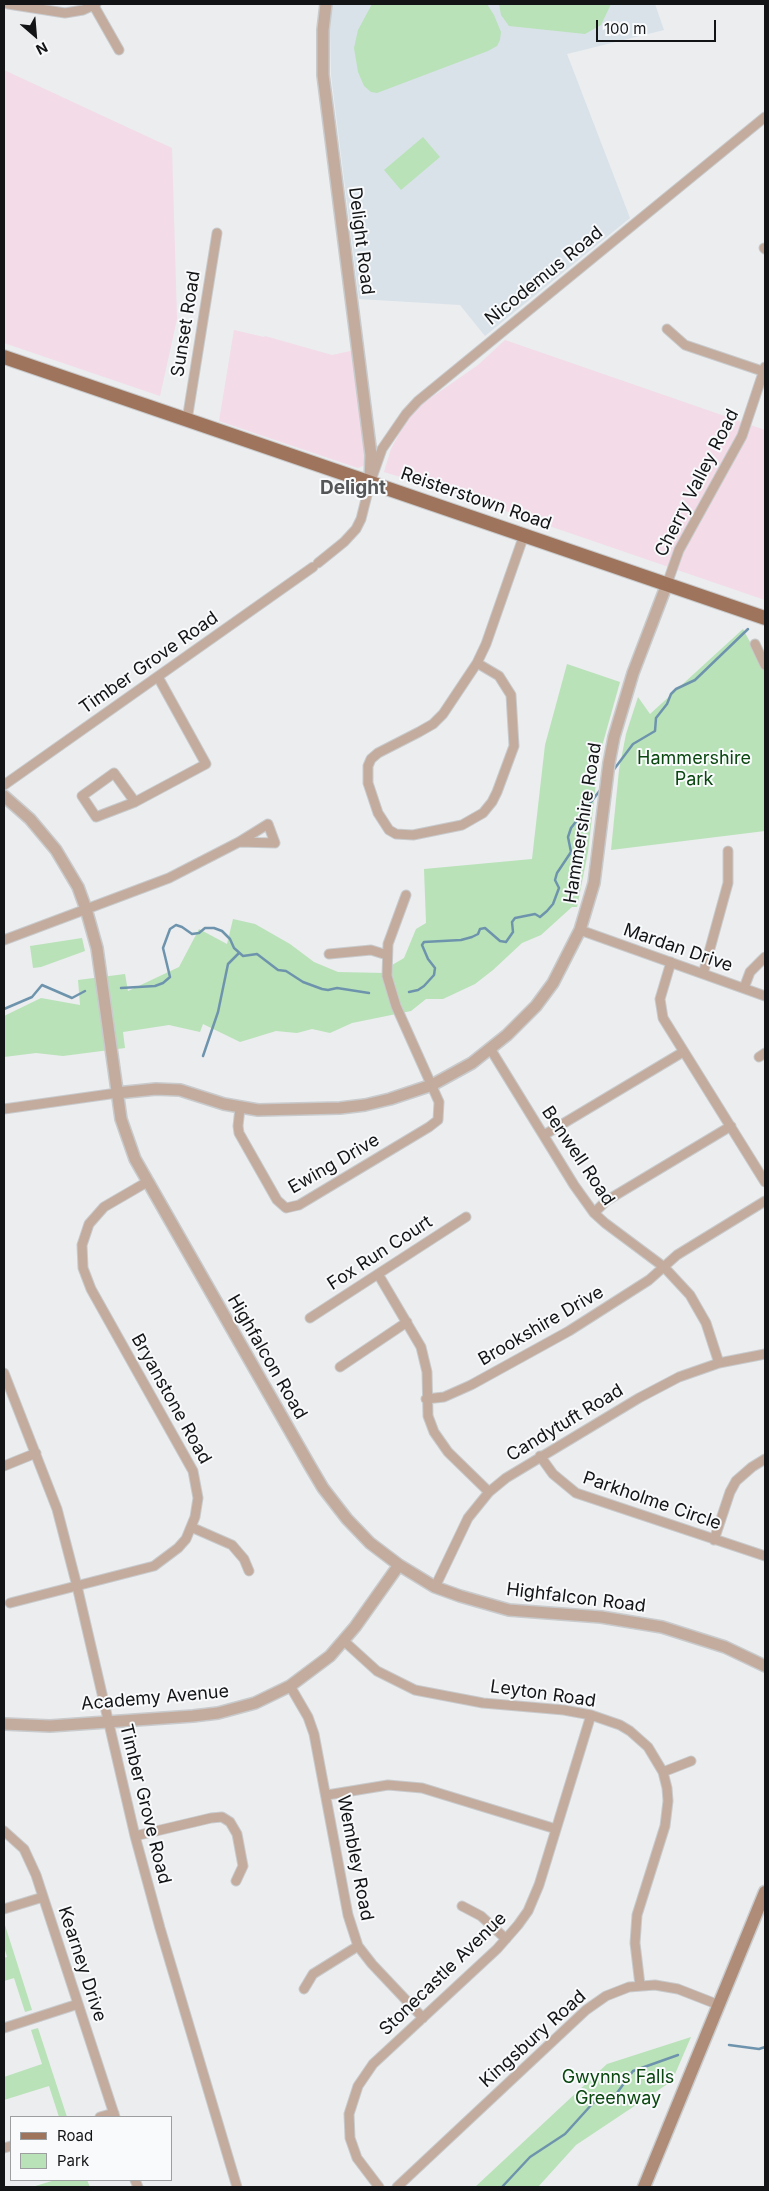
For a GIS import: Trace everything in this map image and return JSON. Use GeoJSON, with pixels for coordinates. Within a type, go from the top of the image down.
{"type":"FeatureCollection","features":[{"type":"Feature","properties":{"kind":"main road","name":"Reisterstown Road"},"geometry":{"type":"LineString","coordinates":[[4,358],[765,618]]}},
{"type":"Feature","properties":{"kind":"main road"},"geometry":{"type":"LineString","coordinates":[[644,2187],[765,1894]]}},
{"type":"Feature","properties":{"kind":"street"},"geometry":{"type":"LineString","coordinates":[[8,4],[65,13],[83,10],[95,5],[119,50]]}},
{"type":"Feature","properties":{"kind":"street","name":"Delight Road"},"geometry":{"type":"LineString","coordinates":[[326,4],[323,30],[323,75],[371,455],[370,483]]}},
{"type":"Feature","properties":{"kind":"street","name":"Nicodemus Road"},"geometry":{"type":"LineString","coordinates":[[370,483],[382,449],[406,414],[418,402],[765,117]]}},
{"type":"Feature","properties":{"kind":"street","name":"Sunset Road"},"geometry":{"type":"LineString","coordinates":[[187,420],[217,233]]}},
{"type":"Feature","properties":{"kind":"street"},"geometry":{"type":"LineString","coordinates":[[667,329],[686,345],[765,370]]}},
{"type":"Feature","properties":{"kind":"street","name":"Cherry Valley Road"},"geometry":{"type":"LineString","coordinates":[[667,584],[679,550],[742,436],[765,370]]}},
{"type":"Feature","properties":{"kind":"street","name":"Timber Grove Road"},"geometry":{"type":"LineString","coordinates":[[4,785],[316,565],[344,542],[356,529],[361,519],[370,483]]}},
{"type":"Feature","properties":{"kind":"street"},"geometry":{"type":"LineString","coordinates":[[477,663],[499,676],[511,695],[514,746],[492,802],[483,813],[462,825],[413,835],[396,834],[389,830],[378,812],[368,783],[368,766],[371,759],[378,753],[434,724],[443,714],[477,663],[493,628],[524,535]]}},
{"type":"Feature","properties":{"kind":"street","name":"Hammershire Road"},"geometry":{"type":"LineString","coordinates":[[4,1109],[156,1089],[180,1090],[240,1108],[279,1110],[340,1108],[390,1100],[432,1085],[456,1073],[491,1050],[522,1022],[541,1000],[564,963],[580,930],[594,883],[614,737],[633,673],[667,584]]}},
{"type":"Feature","properties":{"kind":"street"},"geometry":{"type":"LineString","coordinates":[[755,644],[765,665]]}},
{"type":"Feature","properties":{"kind":"street"},"geometry":{"type":"LineString","coordinates":[[135,802],[114,773],[82,796],[96,816],[135,802],[206,764],[158,677]]}},
{"type":"Feature","properties":{"kind":"street","name":"Highfalcon Road"},"geometry":{"type":"LineString","coordinates":[[4,796],[30,819],[56,850],[78,887],[97,948],[117,1093],[127,1139],[147,1182],[323,1488],[359,1533],[399,1565],[435,1587],[485,1604],[509,1610],[601,1617],[662,1627],[725,1647],[765,1666]]}},
{"type":"Feature","properties":{"kind":"street"},"geometry":{"type":"LineString","coordinates":[[4,940],[169,878],[238,842]]}},
{"type":"Feature","properties":{"kind":"street"},"geometry":{"type":"LineString","coordinates":[[703,974],[728,883],[728,851]]}},
{"type":"Feature","properties":{"kind":"street"},"geometry":{"type":"LineString","coordinates":[[406,895],[392,931],[387,955],[387,976],[392,994],[432,1085]]}},
{"type":"Feature","properties":{"kind":"street","name":"Mardan Drive"},"geometry":{"type":"LineString","coordinates":[[580,930],[765,996]]}},
{"type":"Feature","properties":{"kind":"street"},"geometry":{"type":"LineString","coordinates":[[329,954],[370,950],[387,955]]}},
{"type":"Feature","properties":{"kind":"street"},"geometry":{"type":"LineString","coordinates":[[744,988],[750,972],[765,957]]}},
{"type":"Feature","properties":{"kind":"street"},"geometry":{"type":"LineString","coordinates":[[671,962],[660,999],[660,1009],[668,1028],[765,1182]]}},
{"type":"Feature","properties":{"kind":"street","name":"Benwell Road"},"geometry":{"type":"LineString","coordinates":[[491,1050],[574,1184],[594,1212],[605,1223],[664,1266],[680,1282],[699,1308],[719,1363]]}},
{"type":"Feature","properties":{"kind":"street"},"geometry":{"type":"LineString","coordinates":[[544,1135],[683,1052]]}},
{"type":"Feature","properties":{"kind":"street","name":"Ewing Drive"},"geometry":{"type":"LineString","coordinates":[[240,1108],[239,1133],[277,1200],[286,1208],[292,1208],[435,1124],[438,1120],[440,1108],[432,1085]]}},
{"type":"Feature","properties":{"kind":"street"},"geometry":{"type":"LineString","coordinates":[[594,1212],[606,1201],[731,1126]]}},
{"type":"Feature","properties":{"kind":"street","name":"Bryanstone Road"},"geometry":{"type":"LineString","coordinates":[[10,1603],[154,1566],[178,1548],[195,1516],[198,1498],[193,1471],[90,1289],[83,1268],[82,1245],[89,1224],[96,1214],[112,1201],[147,1182]]}},
{"type":"Feature","properties":{"kind":"street","name":"Brookshire Drive"},"geometry":{"type":"LineString","coordinates":[[426,1400],[444,1397],[569,1331],[649,1280],[676,1255],[765,1201]]}},
{"type":"Feature","properties":{"kind":"street","name":"Fox Run Court"},"geometry":{"type":"LineString","coordinates":[[310,1318],[466,1217]]}},
{"type":"Feature","properties":{"kind":"street"},"geometry":{"type":"LineString","coordinates":[[378,1274],[415,1336],[425,1360],[426,1400],[430,1424],[439,1440],[489,1492]]}},
{"type":"Feature","properties":{"kind":"street"},"geometry":{"type":"LineString","coordinates":[[340,1366],[407,1322]]}},
{"type":"Feature","properties":{"kind":"street","name":"Candytuft Road"},"geometry":{"type":"LineString","coordinates":[[435,1587],[468,1518],[489,1492],[506,1478],[660,1386],[719,1363],[765,1354]]}},
{"type":"Feature","properties":{"kind":"street","name":"Timber Grove Road"},"geometry":{"type":"LineString","coordinates":[[4,1373],[57,1509],[77,1586],[135,1836],[192,2040],[237,2187]]}},
{"type":"Feature","properties":{"kind":"street"},"geometry":{"type":"LineString","coordinates":[[4,1466],[36,1453]]}},
{"type":"Feature","properties":{"kind":"street","name":"Parkholme Circle"},"geometry":{"type":"LineString","coordinates":[[540,1456],[553,1474],[576,1493],[765,1556]]}},
{"type":"Feature","properties":{"kind":"street"},"geometry":{"type":"LineString","coordinates":[[714,1540],[730,1492],[736,1482],[752,1467],[765,1459]]}},
{"type":"Feature","properties":{"kind":"street"},"geometry":{"type":"LineString","coordinates":[[191,1526],[232,1545],[244,1559],[249,1571]]}},
{"type":"Feature","properties":{"kind":"street","name":"Academy Avenue"},"geometry":{"type":"LineString","coordinates":[[4,1724],[50,1726],[218,1713],[255,1703],[290,1686],[312,1671],[344,1641],[399,1565]]}},
{"type":"Feature","properties":{"kind":"street","name":"Leyton Road"},"geometry":{"type":"LineString","coordinates":[[344,1641],[377,1671],[415,1690],[483,1703],[564,1710],[591,1715],[620,1725],[648,1747],[663,1772],[667,1788],[666,1820],[637,1916],[635,1929],[640,1985]]}},
{"type":"Feature","properties":{"kind":"street","name":"Wembley Road"},"geometry":{"type":"LineString","coordinates":[[290,1686],[308,1717],[314,1734],[327,1795],[348,1915],[358,1946],[372,1964],[423,2018]]}},
{"type":"Feature","properties":{"kind":"street","name":"Stonecastle Avenue"},"geometry":{"type":"LineString","coordinates":[[379,2187],[357,2158],[350,2138],[349,2114],[358,2086],[366,2073],[506,1939],[528,1911],[539,1884],[591,1715]]}},
{"type":"Feature","properties":{"kind":"street"},"geometry":{"type":"LineString","coordinates":[[663,1772],[691,1761]]}},
{"type":"Feature","properties":{"kind":"street"},"geometry":{"type":"LineString","coordinates":[[327,1795],[388,1785],[422,1788],[556,1829]]}},
{"type":"Feature","properties":{"kind":"street"},"geometry":{"type":"LineString","coordinates":[[135,1836],[211,1818],[222,1818],[230,1822],[237,1834],[243,1866],[236,1881]]}},
{"type":"Feature","properties":{"kind":"street","name":"Kearney Drive"},"geometry":{"type":"LineString","coordinates":[[4,1831],[24,1849],[36,1875],[115,2115]]}},
{"type":"Feature","properties":{"kind":"street"},"geometry":{"type":"LineString","coordinates":[[4,1909],[43,1897]]}},
{"type":"Feature","properties":{"kind":"street"},"geometry":{"type":"LineString","coordinates":[[462,1906],[474,1911],[506,1939]]}},
{"type":"Feature","properties":{"kind":"street"},"geometry":{"type":"LineString","coordinates":[[304,1989],[313,1974],[358,1946]]}},
{"type":"Feature","properties":{"kind":"street","name":"Kingsbury Road"},"geometry":{"type":"LineString","coordinates":[[397,2187],[586,2010],[612,1994],[640,1985],[669,1986],[719,2005]]}},
{"type":"Feature","properties":{"kind":"street"},"geometry":{"type":"LineString","coordinates":[[4,2028],[78,2004]]}},
{"type":"Feature","properties":{"kind":"shaded area"},"geometry":{"type":"Polygon","coordinates":[[[331,4],[655,4],[664,30],[567,54],[630,218],[485,336],[460,305],[359,299],[331,75],[331,4]]]}},
{"type":"Feature","properties":{"kind":"shaded area"},"geometry":{"type":"Polygon","coordinates":[[[4,70],[172,148],[177,319],[160,396],[4,343],[4,70]]]}},
{"type":"Feature","properties":{"kind":"shaded area"},"geometry":{"type":"Polygon","coordinates":[[[234,330],[265,336],[332,355],[355,350],[367,459],[365,465],[358,468],[219,421],[234,330]]]}},
{"type":"Feature","properties":{"kind":"shaded area"},"geometry":{"type":"Polygon","coordinates":[[[505,340],[765,430],[765,600],[456,494],[384,472],[391,449],[407,419],[422,404],[478,365],[505,340]]]}},
{"type":"Feature","properties":{"kind":"green space"},"geometry":{"type":"Polygon","coordinates":[[[372,4],[487,4],[501,32],[500,40],[497,46],[488,51],[377,93],[371,92],[364,86],[358,72],[354,48],[358,30],[372,4]]]}},
{"type":"Feature","properties":{"kind":"green space"},"geometry":{"type":"Polygon","coordinates":[[[499,4],[611,4],[601,25],[585,34],[509,26],[501,15],[499,4]]]}},
{"type":"Feature","properties":{"kind":"green space"},"geometry":{"type":"Polygon","coordinates":[[[423,137],[440,157],[401,190],[384,170],[423,137]]]}},
{"type":"Feature","properties":{"kind":"green space","name":"Hammershire Park"},"geometry":{"type":"Polygon","coordinates":[[[743,629],[765,670],[765,831],[611,850],[619,770],[626,734],[638,697],[650,714],[743,629]]]}},
{"type":"Feature","properties":{"kind":"green space"},"geometry":{"type":"Polygon","coordinates":[[[567,664],[620,682],[599,757],[588,852],[577,907],[572,907],[541,935],[522,943],[475,984],[443,999],[426,999],[411,1011],[352,1023],[330,1033],[312,1029],[297,1033],[276,1031],[240,1042],[203,1024],[200,1032],[169,1025],[123,1032],[125,1048],[63,1056],[36,1053],[4,1057],[4,1016],[41,998],[80,1005],[78,980],[125,974],[128,991],[179,967],[199,929],[227,944],[233,919],[255,924],[290,944],[314,962],[338,972],[385,973],[387,968],[404,958],[416,929],[426,923],[424,869],[532,859],[545,745],[567,664]]]}},
{"type":"Feature","properties":{"kind":"green space"},"geometry":{"type":"Polygon","coordinates":[[[82,938],[85,951],[41,967],[33,968],[30,946],[82,938]]]}},
{"type":"Feature","properties":{"kind":"green space"},"geometry":{"type":"Polygon","coordinates":[[[4,1922],[32,2010],[25,2012],[14,1978],[4,1981],[4,1958],[7,1957],[4,1946],[4,1922]]]}},
{"type":"Feature","properties":{"kind":"green space"},"geometry":{"type":"Polygon","coordinates":[[[38,2028],[67,2116],[59,2116],[49,2086],[4,2100],[4,2077],[42,2064],[31,2030],[38,2028]]]}},
{"type":"Feature","properties":{"kind":"green space","name":"Gwynns Falls Greenway"},"geometry":{"type":"Polygon","coordinates":[[[691,2037],[672,2081],[576,2145],[538,2187],[475,2187],[607,2064],[691,2037]]]}},
{"type":"Feature","properties":{"kind":"green space"},"geometry":{"type":"Polygon","coordinates":[[[52,2181],[87,2181],[90,2187],[32,2187],[52,2181]]]}},
{"type":"Feature","properties":{"kind":"waterway"},"geometry":{"type":"LineString","coordinates":[[612,772],[633,744],[655,731],[656,718],[667,704],[671,694],[676,689],[695,680],[748,629]]}},
{"type":"Feature","properties":{"kind":"waterway"},"geometry":{"type":"LineString","coordinates":[[409,992],[424,986],[434,975],[435,968],[428,959],[422,945],[424,942],[461,940],[472,937],[478,934],[480,929],[485,928],[500,941],[506,942],[513,932],[512,922],[515,918],[535,914],[540,917],[547,911],[553,904],[559,888],[555,880],[557,873],[571,852],[568,837],[571,828],[601,789]]}},
{"type":"Feature","properties":{"kind":"waterway"},"geometry":{"type":"LineString","coordinates":[[121,988],[155,986],[163,983],[170,977],[163,948],[170,929],[176,925],[192,934],[199,933],[205,928],[214,928],[222,931],[230,939],[234,948],[243,956],[257,954],[278,970],[286,971],[303,982],[322,989],[337,988],[369,993]]}},
{"type":"Feature","properties":{"kind":"waterway"},"geometry":{"type":"LineString","coordinates":[[203,1056],[218,1012],[228,964],[239,953]]}},
{"type":"Feature","properties":{"kind":"waterway"},"geometry":{"type":"LineString","coordinates":[[4,1009],[32,997],[42,985],[72,998],[85,991]]}},
{"type":"Feature","properties":{"kind":"waterway"},"geometry":{"type":"LineString","coordinates":[[729,2045],[759,2049],[765,2047]]}},
{"type":"Feature","properties":{"kind":"waterway"},"geometry":{"type":"LineString","coordinates":[[502,2187],[530,2157],[565,2134],[593,2103],[600,2098],[614,2097],[633,2071],[678,2055]]}},
{"type":"Feature","properties":{"kind":"district","name":"Delight"},"geometry":{"type":"Point","coordinates":[353,488]}}]}
